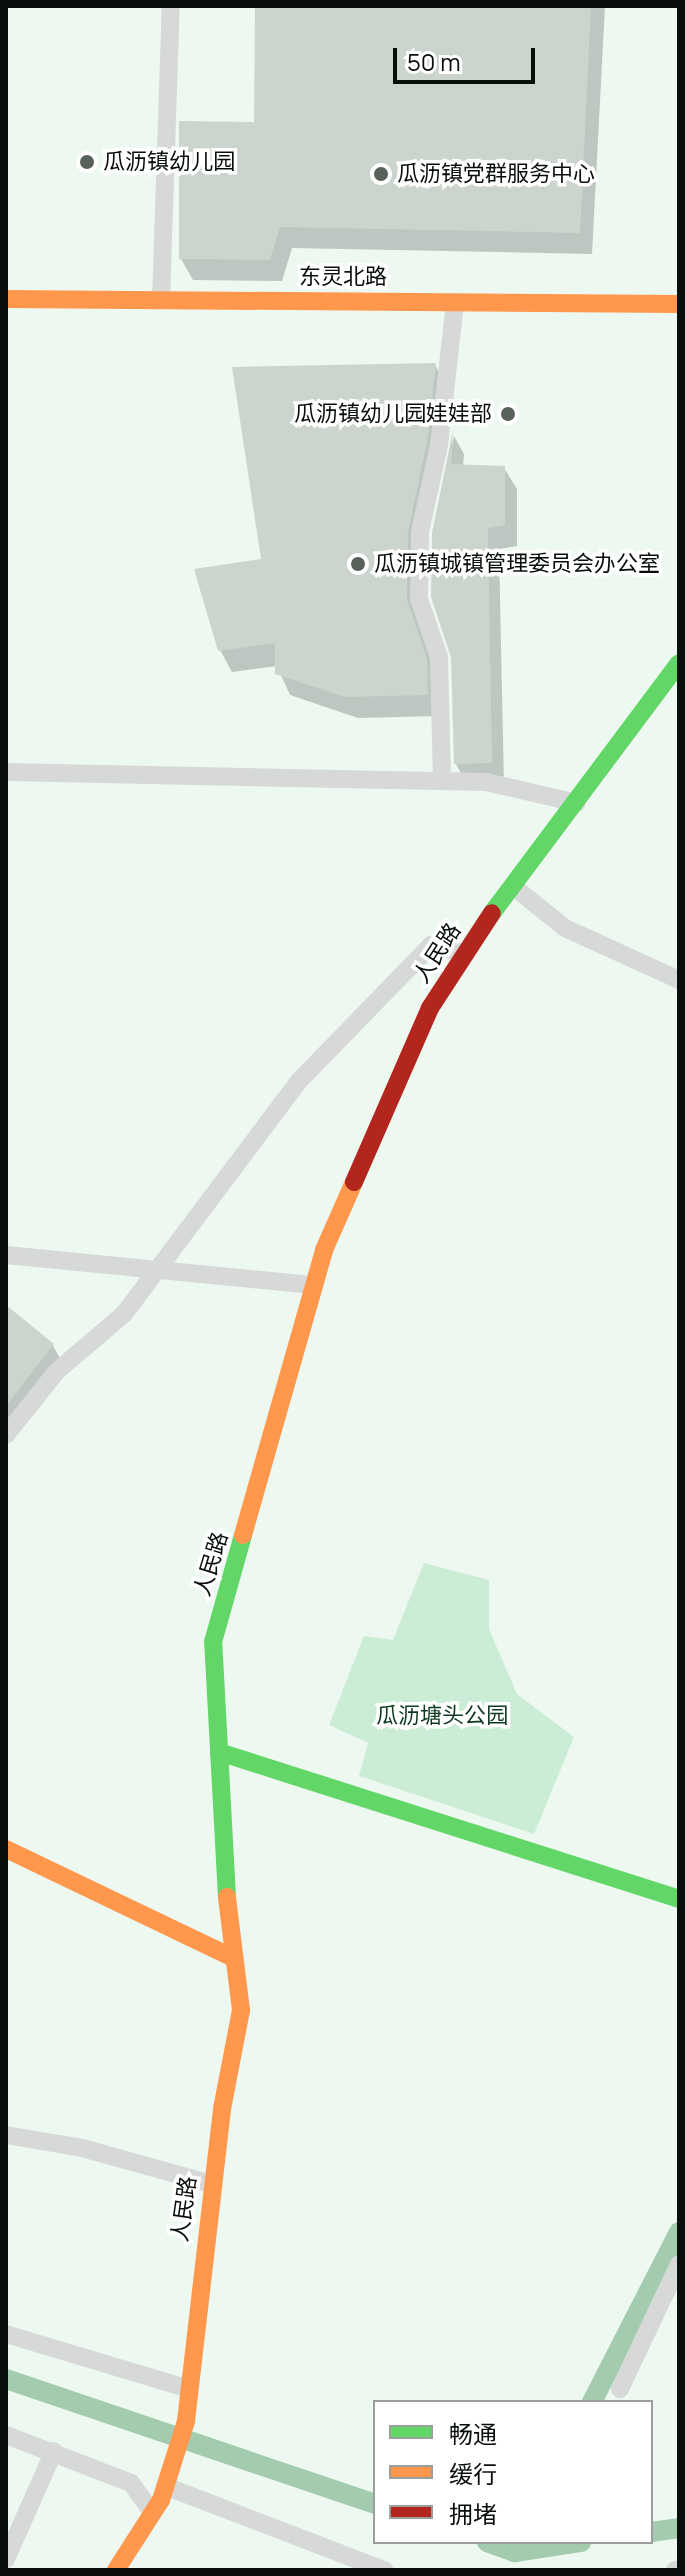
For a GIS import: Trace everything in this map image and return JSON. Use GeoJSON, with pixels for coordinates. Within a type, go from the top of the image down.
{"type":"FeatureCollection","features":[{"type":"Feature","properties":{"kind":"street"},"geometry":{"type":"LineString","coordinates":[[161,300],[171,6]]}},
{"type":"Feature","properties":{"kind":"street","name":"东灵北路"},"geometry":{"type":"LineString","coordinates":[[6,299],[679,304]]}},
{"type":"Feature","properties":{"kind":"street"},"geometry":{"type":"LineString","coordinates":[[442,781],[439,657],[419,599],[420,532],[439,445],[455,302]]}},
{"type":"Feature","properties":{"kind":"street","name":"人民路"},"geometry":{"type":"LineString","coordinates":[[116,2570],[160,2499],[186,2421],[212,2184],[241,2010],[234,1958],[213,1642],[324,1250],[430,1008],[463,953],[679,663]]}},
{"type":"Feature","properties":{"kind":"street"},"geometry":{"type":"LineString","coordinates":[[6,772],[486,782],[577,803]]}},
{"type":"Feature","properties":{"kind":"street"},"geometry":{"type":"LineString","coordinates":[[514,887],[565,928],[679,980]]}},
{"type":"Feature","properties":{"kind":"street"},"geometry":{"type":"LineString","coordinates":[[6,1435],[57,1371],[124,1314],[298,1082],[431,945],[463,953]]}},
{"type":"Feature","properties":{"kind":"street"},"geometry":{"type":"LineString","coordinates":[[6,1255],[159,1267],[314,1285]]}},
{"type":"Feature","properties":{"kind":"street"},"geometry":{"type":"LineString","coordinates":[[219,1752],[675,1898]]}},
{"type":"Feature","properties":{"kind":"street"},"geometry":{"type":"LineString","coordinates":[[6,1849],[234,1958]]}},
{"type":"Feature","properties":{"kind":"street"},"geometry":{"type":"LineString","coordinates":[[6,2135],[82,2148],[212,2184]]}},
{"type":"Feature","properties":{"kind":"street"},"geometry":{"type":"LineString","coordinates":[[620,2389],[679,2264]]}},
{"type":"Feature","properties":{"kind":"street"},"geometry":{"type":"LineString","coordinates":[[6,2334],[189,2389]]}},
{"type":"Feature","properties":{"kind":"street"},"geometry":{"type":"LineString","coordinates":[[6,2435],[131,2483],[160,2499],[384,2570]]}},
{"type":"Feature","properties":{"kind":"street"},"geometry":{"type":"LineString","coordinates":[[6,2559],[54,2451]]}},
{"type":"Feature","properties":{"kind":"green space","name":"瓜沥塘头公园"},"geometry":{"type":"Polygon","coordinates":[[[424,1563],[489,1580],[489,1629],[517,1694],[574,1737],[534,1834],[359,1776],[368,1743],[329,1725],[364,1636],[393,1640],[424,1563]]]}},
{"type":"Feature","properties":{"kind":"building","name":"瓜沥镇党群服务中心"},"geometry":{"type":"Polygon","coordinates":[[[255,6],[591,6],[580,233],[280,227],[270,260],[179,259],[179,121],[254,122],[255,6]]]}},
{"type":"Feature","properties":{"kind":"building","name":"瓜沥镇城镇管理委员会办公室"},"geometry":{"type":"Polygon","coordinates":[[[436,363],[427,443],[408,532],[407,599],[427,659],[428,695],[345,697],[275,674],[275,643],[218,651],[194,569],[261,559],[232,367],[436,363]]]}},
{"type":"Feature","properties":{"kind":"building"},"geometry":{"type":"Polygon","coordinates":[[[453,430],[451,464],[505,466],[505,525],[488,528],[492,763],[454,764],[451,657],[431,597],[432,533],[453,430]]]}},
{"type":"Feature","properties":{"kind":"building"},"geometry":{"type":"Polygon","coordinates":[[[6,1305],[54,1344],[6,1406],[6,1305]]]}},
{"type":"Feature","properties":{"kind":"waterway"},"geometry":{"type":"LineString","coordinates":[[593,2400],[679,2232]]}},
{"type":"Feature","properties":{"kind":"waterway"},"geometry":{"type":"LineString","coordinates":[[6,2379],[373,2503]]}},
{"type":"Feature","properties":{"kind":"waterway"},"geometry":{"type":"LineString","coordinates":[[653,2532],[679,2528]]}},
{"type":"Feature","properties":{"kind":"waterway"},"geometry":{"type":"LineString","coordinates":[[493,2544],[515,2552],[568,2544]]}},
{"type":"Feature","properties":{"kind":"traffic: fast"},"geometry":{"type":"LineString","coordinates":[[492,913],[679,663]]}},
{"type":"Feature","properties":{"kind":"traffic: fast"},"geometry":{"type":"LineString","coordinates":[[227,1897],[213,1642],[243,1535]]}},
{"type":"Feature","properties":{"kind":"traffic: fast"},"geometry":{"type":"LineString","coordinates":[[219,1752],[679,1899]]}},
{"type":"Feature","properties":{"kind":"traffic: slow"},"geometry":{"type":"LineString","coordinates":[[6,299],[679,304]]}},
{"type":"Feature","properties":{"kind":"traffic: slow"},"geometry":{"type":"LineString","coordinates":[[243,1535],[324,1250],[354,1182]]}},
{"type":"Feature","properties":{"kind":"traffic: slow"},"geometry":{"type":"LineString","coordinates":[[6,1849],[234,1958]]}},
{"type":"Feature","properties":{"kind":"traffic: slow"},"geometry":{"type":"LineString","coordinates":[[116,2570],[161,2500],[186,2421],[222,2109],[241,2010],[227,1897]]}},
{"type":"Feature","properties":{"kind":"traffic: jam"},"geometry":{"type":"LineString","coordinates":[[354,1182],[430,1008],[492,913]]}},
{"type":"Feature","properties":{"kind":"place","name":"瓜沥镇幼儿园"},"geometry":{"type":"Point","coordinates":[87,162]}},
{"type":"Feature","properties":{"kind":"place","name":"瓜沥镇党群服务中心"},"geometry":{"type":"Point","coordinates":[381,174]}},
{"type":"Feature","properties":{"kind":"place","name":"瓜沥镇幼儿园娃娃部"},"geometry":{"type":"Point","coordinates":[508,414]}},
{"type":"Feature","properties":{"kind":"place","name":"瓜沥镇城镇管理委员会办公室"},"geometry":{"type":"Point","coordinates":[358,564]}}]}
